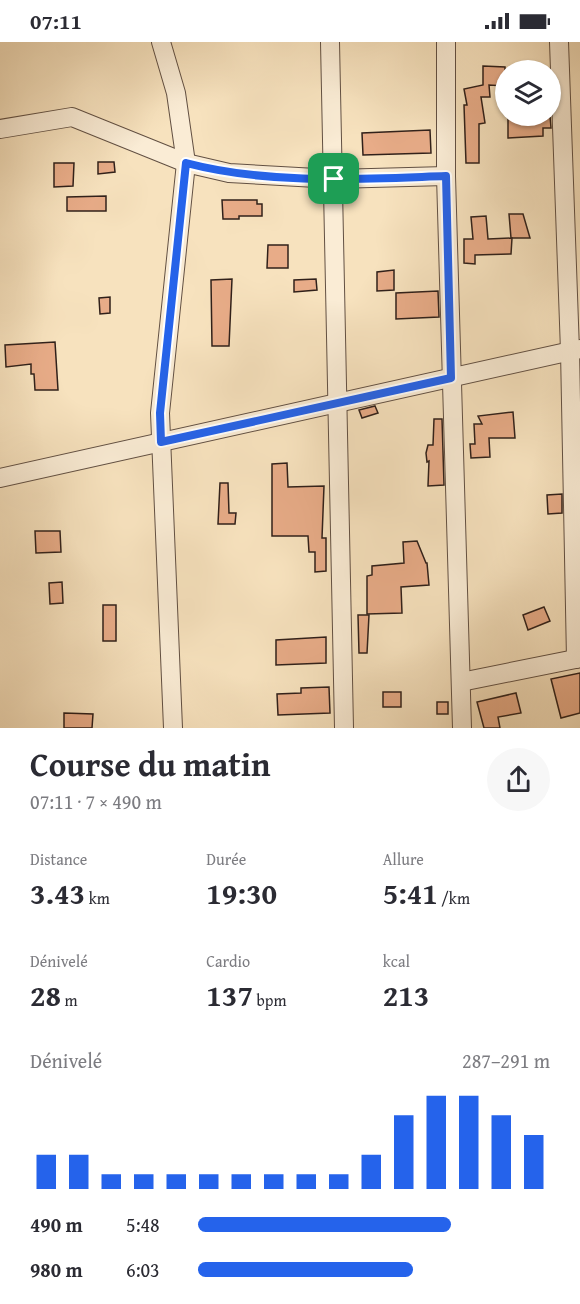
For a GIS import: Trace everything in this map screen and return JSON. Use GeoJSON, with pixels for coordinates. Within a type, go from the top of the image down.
{"type":"FeatureCollection","features":[{"type":"Feature","properties":{"kind":"street"},"geometry":{"type":"LineString","coordinates":[[161,42],[176,93],[186,163],[160,413],[172,728]]}},
{"type":"Feature","properties":{"kind":"street"},"geometry":{"type":"LineString","coordinates":[[330,42],[344,728]]}},
{"type":"Feature","properties":{"kind":"street"},"geometry":{"type":"LineString","coordinates":[[446,42],[446,176],[462,728]]}},
{"type":"Feature","properties":{"kind":"street"},"geometry":{"type":"LineString","coordinates":[[461,682],[578,659],[575,350],[559,42]]}},
{"type":"Feature","properties":{"kind":"street"},"geometry":{"type":"LineString","coordinates":[[0,129],[72,117],[186,163],[229,172],[334,179],[446,176]]}},
{"type":"Feature","properties":{"kind":"street"},"geometry":{"type":"LineString","coordinates":[[0,478],[575,350]]}},
{"type":"Feature","properties":{"kind":"building"},"geometry":{"type":"Polygon","coordinates":[[[483,66],[495,67],[495,85],[489,85],[490,97],[481,97],[485,123],[479,124],[479,163],[466,163],[464,105],[467,105],[464,89],[483,85],[483,66]]]}},
{"type":"Feature","properties":{"kind":"building"},"geometry":{"type":"Polygon","coordinates":[[[508,126],[551,126],[551,128],[543,128],[543,136],[508,138],[508,126]]]}},
{"type":"Feature","properties":{"kind":"building"},"geometry":{"type":"Polygon","coordinates":[[[430,130],[431,153],[363,155],[362,133],[430,130]]]}},
{"type":"Feature","properties":{"kind":"building"},"geometry":{"type":"Polygon","coordinates":[[[98,162],[114,162],[115,172],[98,174],[98,162]]]}},
{"type":"Feature","properties":{"kind":"building"},"geometry":{"type":"Polygon","coordinates":[[[54,163],[74,163],[73,186],[54,187],[54,163]]]}},
{"type":"Feature","properties":{"kind":"building"},"geometry":{"type":"Polygon","coordinates":[[[106,196],[106,211],[67,211],[67,197],[106,196]]]}},
{"type":"Feature","properties":{"kind":"building"},"geometry":{"type":"Polygon","coordinates":[[[222,200],[257,200],[257,204],[262,204],[262,216],[223,219],[222,200]]]}},
{"type":"Feature","properties":{"kind":"building"},"geometry":{"type":"Polygon","coordinates":[[[509,214],[523,214],[530,238],[511,238],[509,214]]]}},
{"type":"Feature","properties":{"kind":"building"},"geometry":{"type":"Polygon","coordinates":[[[486,216],[488,239],[512,238],[511,254],[475,255],[475,264],[464,263],[464,239],[473,239],[471,217],[486,216]]]}},
{"type":"Feature","properties":{"kind":"building"},"geometry":{"type":"Polygon","coordinates":[[[268,245],[288,245],[288,268],[267,268],[268,245]]]}},
{"type":"Feature","properties":{"kind":"building"},"geometry":{"type":"Polygon","coordinates":[[[394,270],[394,290],[377,291],[377,272],[394,270]]]}},
{"type":"Feature","properties":{"kind":"building"},"geometry":{"type":"Polygon","coordinates":[[[232,279],[229,346],[212,346],[211,280],[232,279]]]}},
{"type":"Feature","properties":{"kind":"building"},"geometry":{"type":"Polygon","coordinates":[[[316,279],[317,290],[294,292],[294,280],[316,279]]]}},
{"type":"Feature","properties":{"kind":"building"},"geometry":{"type":"Polygon","coordinates":[[[438,291],[439,317],[396,319],[396,293],[438,291]]]}},
{"type":"Feature","properties":{"kind":"building"},"geometry":{"type":"Polygon","coordinates":[[[110,297],[110,313],[100,314],[99,298],[110,297]]]}},
{"type":"Feature","properties":{"kind":"building"},"geometry":{"type":"Polygon","coordinates":[[[55,342],[58,390],[35,390],[31,364],[6,367],[5,345],[55,342]]]}},
{"type":"Feature","properties":{"kind":"building"},"geometry":{"type":"Polygon","coordinates":[[[375,406],[378,413],[362,418],[359,410],[375,406]]]}},
{"type":"Feature","properties":{"kind":"building"},"geometry":{"type":"Polygon","coordinates":[[[513,412],[515,438],[489,438],[490,457],[471,458],[470,444],[475,444],[474,424],[482,424],[478,416],[513,412]]]}},
{"type":"Feature","properties":{"kind":"building"},"geometry":{"type":"Polygon","coordinates":[[[434,419],[442,419],[444,485],[428,486],[429,461],[427,462],[426,453],[428,445],[433,445],[434,419]]]}},
{"type":"Feature","properties":{"kind":"building"},"geometry":{"type":"Polygon","coordinates":[[[287,463],[288,487],[324,486],[322,538],[326,538],[326,571],[315,572],[315,552],[309,552],[308,536],[272,536],[272,464],[287,463]]]}},
{"type":"Feature","properties":{"kind":"building"},"geometry":{"type":"Polygon","coordinates":[[[220,483],[228,483],[229,513],[236,513],[235,524],[218,524],[220,483]]]}},
{"type":"Feature","properties":{"kind":"building"},"geometry":{"type":"Polygon","coordinates":[[[562,494],[562,513],[548,514],[547,495],[562,494]]]}},
{"type":"Feature","properties":{"kind":"building"},"geometry":{"type":"Polygon","coordinates":[[[35,531],[60,531],[61,552],[36,553],[35,531]]]}},
{"type":"Feature","properties":{"kind":"building"},"geometry":{"type":"Polygon","coordinates":[[[417,541],[427,563],[429,585],[401,587],[402,613],[367,614],[367,576],[372,575],[372,566],[404,563],[403,542],[417,541]]]}},
{"type":"Feature","properties":{"kind":"building"},"geometry":{"type":"Polygon","coordinates":[[[62,582],[63,603],[50,604],[49,583],[62,582]]]}},
{"type":"Feature","properties":{"kind":"building"},"geometry":{"type":"Polygon","coordinates":[[[103,605],[116,605],[116,641],[103,641],[103,605]]]}},
{"type":"Feature","properties":{"kind":"building"},"geometry":{"type":"Polygon","coordinates":[[[544,607],[550,621],[528,630],[523,615],[544,607]]]}},
{"type":"Feature","properties":{"kind":"building"},"geometry":{"type":"Polygon","coordinates":[[[358,615],[369,615],[367,653],[359,653],[358,615]]]}},
{"type":"Feature","properties":{"kind":"building"},"geometry":{"type":"Polygon","coordinates":[[[326,637],[326,663],[276,665],[276,640],[326,637]]]}},
{"type":"Feature","properties":{"kind":"building"},"geometry":{"type":"Polygon","coordinates":[[[580,673],[580,713],[561,718],[551,679],[580,673]]]}},
{"type":"Feature","properties":{"kind":"building"},"geometry":{"type":"Polygon","coordinates":[[[329,687],[330,713],[278,715],[277,694],[301,693],[301,688],[329,687]]]}},
{"type":"Feature","properties":{"kind":"building"},"geometry":{"type":"Polygon","coordinates":[[[383,692],[401,692],[401,707],[383,707],[383,692]]]}},
{"type":"Feature","properties":{"kind":"building"},"geometry":{"type":"Polygon","coordinates":[[[516,693],[521,713],[498,717],[500,728],[484,728],[477,702],[516,693]]]}},
{"type":"Feature","properties":{"kind":"building"},"geometry":{"type":"Polygon","coordinates":[[[437,702],[448,702],[448,714],[437,714],[437,702]]]}},
{"type":"Feature","properties":{"kind":"building"},"geometry":{"type":"Polygon","coordinates":[[[64,713],[93,714],[92,728],[64,728],[64,713]]]}},
{"type":"Feature","properties":{"kind":"route"},"geometry":{"type":"LineString","coordinates":[[186,163],[229,172],[334,179],[446,176],[451,378],[161,442],[160,413],[186,163]]}}]}
